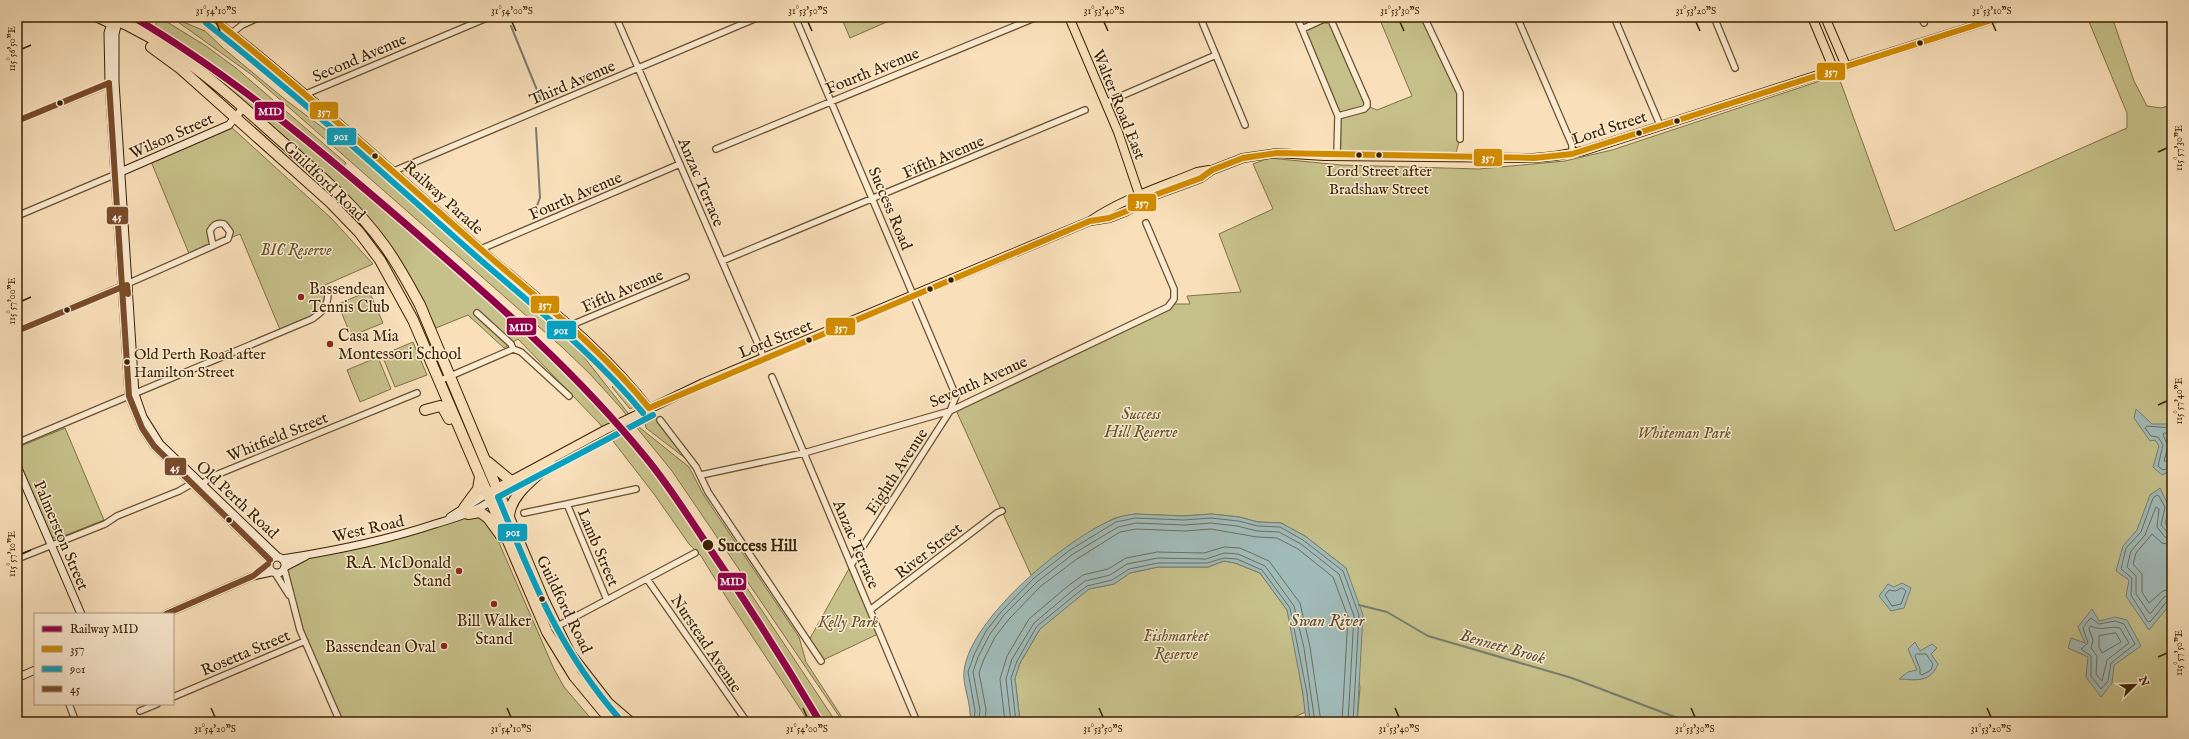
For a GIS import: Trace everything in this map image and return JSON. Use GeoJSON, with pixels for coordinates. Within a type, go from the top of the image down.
{"type":"FeatureCollection","features":[{"type":"Feature","properties":{"kind":"highway","name":"Guildford Road"},"geometry":{"type":"LineString","coordinates":[[98,17],[114,21],[189,62],[322,176],[384,245],[420,305],[509,517],[552,629],[559,653],[581,686],[612,722]]}},
{"type":"Feature","properties":{"kind":"highway","name":"Guildford Road"},"geometry":{"type":"LineString","coordinates":[[114,21],[161,53],[236,117],[330,202],[359,232],[380,260],[413,320],[509,544],[552,629],[608,703],[630,722]]}},
{"type":"Feature","properties":{"kind":"highway"},"geometry":{"type":"LineString","coordinates":[[425,410],[436,405],[443,408],[455,431],[466,444]]}},
{"type":"Feature","properties":{"kind":"highway"},"geometry":{"type":"LineString","coordinates":[[483,453],[490,464],[511,481]]}},
{"type":"Feature","properties":{"kind":"highway"},"geometry":{"type":"LineString","coordinates":[[509,517],[510,508],[517,495],[550,464]]}},
{"type":"Feature","properties":{"kind":"highway"},"geometry":{"type":"LineString","coordinates":[[480,477],[478,489],[466,511],[480,512],[488,518],[504,540],[509,544]]}},
{"type":"Feature","properties":{"kind":"main road","name":"Walter Road East"},"geometry":{"type":"LineString","coordinates":[[1069,17],[1127,156],[1141,199]]}},
{"type":"Feature","properties":{"kind":"main road"},"geometry":{"type":"LineString","coordinates":[[1812,17],[1834,70]]}},
{"type":"Feature","properties":{"kind":"main road"},"geometry":{"type":"LineString","coordinates":[[1825,17],[1846,66]]}},
{"type":"Feature","properties":{"kind":"main road","name":"Lord Street"},"geometry":{"type":"LineString","coordinates":[[489,497],[511,481],[649,408],[1090,221],[1106,210],[1201,178],[1212,170],[1253,155],[1277,153],[1324,156],[1337,154],[1534,158],[1572,154],[1846,66]]}},
{"type":"Feature","properties":{"kind":"main road","name":"Lord Street"},"geometry":{"type":"LineString","coordinates":[[498,491],[550,464],[584,442]]}},
{"type":"Feature","properties":{"kind":"street"},"geometry":{"type":"LineString","coordinates":[[17,20],[20,17]]}},
{"type":"Feature","properties":{"kind":"street","name":"Railway Parade"},"geometry":{"type":"LineString","coordinates":[[211,17],[306,94],[481,250],[569,326],[620,373],[649,408]]}},
{"type":"Feature","properties":{"kind":"street"},"geometry":{"type":"LineString","coordinates":[[232,33],[242,25],[260,17]]}},
{"type":"Feature","properties":{"kind":"street","name":"Second Avenue"},"geometry":{"type":"LineString","coordinates":[[306,94],[489,17]]}},
{"type":"Feature","properties":{"kind":"street","name":"Anzac Terrace"},"geometry":{"type":"LineString","coordinates":[[616,17],[764,358]]}},
{"type":"Feature","properties":{"kind":"street","name":"Third Avenue"},"geometry":{"type":"LineString","coordinates":[[394,171],[759,17]]}},
{"type":"Feature","properties":{"kind":"street","name":"Success Road"},"geometry":{"type":"LineString","coordinates":[[795,17],[956,396],[950,411]]}},
{"type":"Feature","properties":{"kind":"street","name":"Fourth Avenue"},"geometry":{"type":"LineString","coordinates":[[716,149],[1037,17]]}},
{"type":"Feature","properties":{"kind":"street"},"geometry":{"type":"LineString","coordinates":[[1200,17],[1245,125]]}},
{"type":"Feature","properties":{"kind":"street"},"geometry":{"type":"LineString","coordinates":[[1297,17],[1338,116],[1337,154]]}},
{"type":"Feature","properties":{"kind":"street"},"geometry":{"type":"LineString","coordinates":[[1424,17],[1460,93],[1460,139]]}},
{"type":"Feature","properties":{"kind":"street"},"geometry":{"type":"LineString","coordinates":[[1517,17],[1572,145],[1572,154]]}},
{"type":"Feature","properties":{"kind":"street"},"geometry":{"type":"LineString","coordinates":[[1614,17],[1660,125]]}},
{"type":"Feature","properties":{"kind":"street"},"geometry":{"type":"LineString","coordinates":[[1714,17],[1735,68]]}},
{"type":"Feature","properties":{"kind":"street"},"geometry":{"type":"LineString","coordinates":[[1921,17],[1924,23]]}},
{"type":"Feature","properties":{"kind":"street","name":"Lord Street"},"geometry":{"type":"LineString","coordinates":[[1846,66],[2001,17]]}},
{"type":"Feature","properties":{"kind":"street"},"geometry":{"type":"LineString","coordinates":[[1302,29],[1324,19],[1331,20],[1367,102],[1367,106],[1364,109],[1338,116]]}},
{"type":"Feature","properties":{"kind":"street","name":"Old Perth Road"},"geometry":{"type":"LineString","coordinates":[[114,21],[112,83],[132,395],[147,438],[269,562]]}},
{"type":"Feature","properties":{"kind":"street"},"geometry":{"type":"LineString","coordinates":[[1105,103],[1216,55]]}},
{"type":"Feature","properties":{"kind":"street"},"geometry":{"type":"LineString","coordinates":[[17,121],[112,83]]}},
{"type":"Feature","properties":{"kind":"street","name":"Wilson Street"},"geometry":{"type":"LineString","coordinates":[[17,216],[229,125],[243,108]]}},
{"type":"Feature","properties":{"kind":"street","name":"Fifth Avenue"},"geometry":{"type":"LineString","coordinates":[[722,261],[1085,110]]}},
{"type":"Feature","properties":{"kind":"street","name":"Fourth Avenue"},"geometry":{"type":"LineString","coordinates":[[481,250],[680,164]]}},
{"type":"Feature","properties":{"kind":"street","name":"Seventh Avenue"},"geometry":{"type":"LineString","coordinates":[[701,475],[804,454],[950,411],[1171,304],[1174,299],[1174,289],[1146,223]]}},
{"type":"Feature","properties":{"kind":"street"},"geometry":{"type":"LineString","coordinates":[[17,331],[124,286],[213,246]]}},
{"type":"Feature","properties":{"kind":"street","name":"Fifth Avenue"},"geometry":{"type":"LineString","coordinates":[[569,326],[686,277]]}},
{"type":"Feature","properties":{"kind":"street"},"geometry":{"type":"LineString","coordinates":[[17,443],[312,319],[323,311],[327,305],[328,293]]}},
{"type":"Feature","properties":{"kind":"street"},"geometry":{"type":"LineString","coordinates":[[477,313],[511,344],[513,349]]}},
{"type":"Feature","properties":{"kind":"street"},"geometry":{"type":"LineString","coordinates":[[439,382],[513,349],[521,352],[569,396]]}},
{"type":"Feature","properties":{"kind":"street","name":"Anzac Terrace"},"geometry":{"type":"LineString","coordinates":[[772,377],[917,722]]}},
{"type":"Feature","properties":{"kind":"street","name":"Whitfield Street"},"geometry":{"type":"LineString","coordinates":[[201,485],[211,478],[417,392]]}},
{"type":"Feature","properties":{"kind":"street","name":"Old Perth Road"},"geometry":{"type":"LineString","coordinates":[[132,395],[153,435],[201,485],[280,558]]}},
{"type":"Feature","properties":{"kind":"street","name":"Eighth Avenue"},"geometry":{"type":"LineString","coordinates":[[851,565],[950,411]]}},
{"type":"Feature","properties":{"kind":"street"},"geometry":{"type":"LineString","coordinates":[[660,420],[701,475],[708,492],[821,661]]}},
{"type":"Feature","properties":{"kind":"street","name":"Palmerston Street"},"geometry":{"type":"LineString","coordinates":[[17,466],[80,613]]}},
{"type":"Feature","properties":{"kind":"street"},"geometry":{"type":"LineString","coordinates":[[17,559],[105,524],[118,516],[179,491],[191,484],[201,485]]}},
{"type":"Feature","properties":{"kind":"street","name":"Lamb Street"},"geometry":{"type":"LineString","coordinates":[[524,513],[636,489]]}},
{"type":"Feature","properties":{"kind":"street","name":"West Road"},"geometry":{"type":"LineString","coordinates":[[269,562],[280,558],[306,556],[396,537],[435,524],[466,511],[489,497]]}},
{"type":"Feature","properties":{"kind":"street","name":"Lamb Street"},"geometry":{"type":"LineString","coordinates":[[567,504],[607,600]]}},
{"type":"Feature","properties":{"kind":"street","name":"River Street"},"geometry":{"type":"LineString","coordinates":[[870,610],[1002,511]]}},
{"type":"Feature","properties":{"kind":"street"},"geometry":{"type":"LineString","coordinates":[[552,629],[695,553]]}},
{"type":"Feature","properties":{"kind":"street","name":"West Road"},"geometry":{"type":"LineString","coordinates":[[273,572],[279,573],[306,556]]}},
{"type":"Feature","properties":{"kind":"street"},"geometry":{"type":"LineString","coordinates":[[280,558],[285,568],[291,599],[305,641],[340,722]]}},
{"type":"Feature","properties":{"kind":"street"},"geometry":{"type":"LineString","coordinates":[[253,576],[269,562],[273,572],[291,599]]}},
{"type":"Feature","properties":{"kind":"street"},"geometry":{"type":"LineString","coordinates":[[168,613],[253,576],[273,572]]}},
{"type":"Feature","properties":{"kind":"street","name":"Nurstead Avenue"},"geometry":{"type":"LineString","coordinates":[[647,579],[747,722]]}},
{"type":"Feature","properties":{"kind":"street","name":"Rosetta Street"},"geometry":{"type":"LineString","coordinates":[[174,697],[305,641]]}},
{"type":"Feature","properties":{"kind":"street"},"geometry":{"type":"LineString","coordinates":[[17,678],[34,670]]}},
{"type":"Feature","properties":{"kind":"street"},"geometry":{"type":"LineString","coordinates":[[68,705],[76,722]]}},
{"type":"Feature","properties":{"kind":"street"},"geometry":{"type":"LineString","coordinates":[[140,711],[155,705]]}},
{"type":"Feature","properties":{"kind":"green space"},"geometry":{"type":"Polygon","coordinates":[[[159,17],[206,46],[236,68],[346,163],[343,167],[218,68],[155,26],[159,17]]]}},
{"type":"Feature","properties":{"kind":"green space"},"geometry":{"type":"Polygon","coordinates":[[[171,17],[205,31],[223,48],[287,101],[346,145],[567,338],[584,357],[639,427],[689,467],[703,494],[799,637],[806,662],[845,722],[843,722],[672,471],[620,407],[590,374],[563,348],[252,75],[171,17]]]}},
{"type":"Feature","properties":{"kind":"green space"},"geometry":{"type":"Polygon","coordinates":[[[841,17],[898,17],[850,38],[841,17]]]}},
{"type":"Feature","properties":{"kind":"green space"},"geometry":{"type":"Polygon","coordinates":[[[1387,17],[1424,17],[1460,93],[1460,139],[1455,156],[1337,154],[1338,116],[1302,29],[1328,18],[1367,106],[1377,110],[1412,96],[1380,20],[1387,17]]]}},
{"type":"Feature","properties":{"kind":"green space","name":"Whiteman Park"},"geometry":{"type":"Polygon","coordinates":[[[2087,17],[2112,17],[2134,81],[2147,106],[2161,108],[2172,105],[2172,722],[1357,722],[1360,688],[1346,568],[1305,536],[1281,523],[1258,522],[1239,517],[1211,514],[1184,516],[1135,514],[1115,518],[1092,530],[1031,575],[955,408],[1171,304],[1190,304],[1187,296],[1241,292],[1219,234],[1273,209],[1253,164],[1269,158],[1341,165],[1479,169],[1565,161],[1612,150],[1838,75],[1895,231],[2127,128],[2127,113],[2087,17]]]}},
{"type":"Feature","properties":{"kind":"green space"},"geometry":{"type":"Polygon","coordinates":[[[152,31],[228,84],[301,140],[502,311],[560,364],[596,402],[627,439],[657,477],[714,556],[767,638],[816,722],[809,722],[728,600],[701,556],[689,544],[654,494],[599,423],[518,339],[504,348],[468,315],[436,328],[417,292],[367,218],[152,33],[152,31]]]}},
{"type":"Feature","properties":{"kind":"green space","name":"BIC Reserve"},"geometry":{"type":"Polygon","coordinates":[[[229,125],[332,219],[373,264],[325,285],[328,293],[323,311],[281,332],[240,234],[228,239],[230,232],[219,223],[210,231],[213,246],[190,256],[150,159],[229,125]]]}},
{"type":"Feature","properties":{"kind":"green space"},"geometry":{"type":"Polygon","coordinates":[[[369,291],[383,323],[351,336],[338,304],[369,291]]]}},
{"type":"Feature","properties":{"kind":"green space"},"geometry":{"type":"Polygon","coordinates":[[[413,342],[427,375],[395,387],[382,355],[413,342]]]}},
{"type":"Feature","properties":{"kind":"green space"},"geometry":{"type":"Polygon","coordinates":[[[378,357],[391,389],[360,402],[347,370],[378,357]]]}},
{"type":"Feature","properties":{"kind":"green space"},"geometry":{"type":"Polygon","coordinates":[[[616,383],[631,396],[634,407],[630,409],[612,387],[616,383]]]}},
{"type":"Feature","properties":{"kind":"green space"},"geometry":{"type":"Polygon","coordinates":[[[652,411],[660,420],[657,422],[685,458],[646,428],[644,416],[652,411]]]}},
{"type":"Feature","properties":{"kind":"green space"},"geometry":{"type":"Polygon","coordinates":[[[65,428],[104,520],[56,539],[51,536],[17,457],[17,451],[21,446],[65,428]]]}},
{"type":"Feature","properties":{"kind":"green space"},"geometry":{"type":"Polygon","coordinates":[[[468,514],[483,519],[493,529],[554,669],[564,687],[594,722],[340,722],[300,630],[284,568],[306,556],[468,514]]]}},
{"type":"Feature","properties":{"kind":"green space","name":"Fishmarket Reserve"},"geometry":{"type":"Polygon","coordinates":[[[1224,561],[1235,563],[1260,573],[1287,610],[1292,628],[1306,712],[1282,722],[1020,722],[1015,678],[1020,663],[1040,629],[1077,598],[1089,589],[1114,584],[1130,573],[1158,567],[1208,567],[1224,561]]]}},
{"type":"Feature","properties":{"kind":"green space","name":"Kelly Park"},"geometry":{"type":"Polygon","coordinates":[[[851,565],[880,633],[821,661],[808,642],[851,565]]]}},
{"type":"Feature","properties":{"kind":"green space"},"geometry":{"type":"Polygon","coordinates":[[[745,585],[836,722],[822,722],[785,656],[739,589],[745,585]]]}},
{"type":"Feature","properties":{"kind":"water"},"geometry":{"type":"Polygon","coordinates":[[[2136,409],[2152,424],[2172,424],[2172,470],[2162,475],[2153,467],[2159,446],[2155,440],[2150,441],[2134,418],[2136,409]]]}},
{"type":"Feature","properties":{"kind":"water"},"geometry":{"type":"Polygon","coordinates":[[[2160,488],[2169,507],[2165,523],[2172,532],[2172,566],[2170,572],[2172,577],[2172,602],[2149,630],[2126,596],[2129,580],[2116,571],[2123,546],[2137,530],[2150,495],[2160,488]]]}},
{"type":"Feature","properties":{"kind":"water","name":"Swan River"},"geometry":{"type":"Polygon","coordinates":[[[1135,514],[1184,516],[1211,514],[1239,517],[1258,522],[1281,523],[1305,536],[1346,568],[1363,615],[1357,722],[1306,722],[1303,694],[1287,610],[1260,573],[1235,563],[1224,561],[1208,567],[1158,567],[1130,573],[1114,584],[1089,589],[1040,629],[1020,663],[1015,678],[1020,722],[970,722],[970,708],[964,682],[964,671],[970,650],[983,628],[1002,605],[1047,561],[1094,529],[1121,516],[1135,514]]]}},
{"type":"Feature","properties":{"kind":"water"},"geometry":{"type":"Polygon","coordinates":[[[1902,583],[1911,588],[1904,608],[1891,611],[1879,596],[1888,584],[1894,587],[1902,583]]]}},
{"type":"Feature","properties":{"kind":"water"},"geometry":{"type":"Polygon","coordinates":[[[2092,609],[2099,621],[2115,617],[2127,620],[2141,646],[2114,665],[2112,683],[2101,697],[2086,677],[2088,657],[2068,648],[2071,638],[2085,643],[2078,627],[2092,609]]]}},
{"type":"Feature","properties":{"kind":"water"},"geometry":{"type":"Polygon","coordinates":[[[1915,642],[1920,651],[1932,644],[1937,648],[1931,654],[1938,664],[1931,674],[1922,679],[1899,679],[1908,672],[1917,670],[1908,649],[1915,642]]]}},
{"type":"Feature","properties":{"kind":"waterway"},"geometry":{"type":"LineString","coordinates":[[511,26],[541,100]]}},
{"type":"Feature","properties":{"kind":"waterway"},"geometry":{"type":"LineString","coordinates":[[536,128],[540,198],[536,208]]}},
{"type":"Feature","properties":{"kind":"waterway","name":"Bennett Brook"},"geometry":{"type":"LineString","coordinates":[[1359,605],[1387,612],[1428,636],[1572,678],[1688,722]]}},
{"type":"Feature","properties":{"kind":"rail line","name":"MID"},"geometry":{"type":"LineString","coordinates":[[133,17],[208,65],[314,146],[476,285],[565,369],[621,428],[664,481],[753,613],[820,722]]}},
{"type":"Feature","properties":{"kind":"transit line","name":"357"},"geometry":{"type":"LineString","coordinates":[[211,17],[312,100],[565,322],[609,363],[649,408]]}},
{"type":"Feature","properties":{"kind":"transit line","name":"357"},"geometry":{"type":"LineString","coordinates":[[649,408],[1090,221],[1109,218],[1127,211],[1155,195],[1201,178],[1212,170],[1243,158],[1277,153],[1534,158],[1572,154],[2001,17]]}},
{"type":"Feature","properties":{"kind":"transit line","name":"901"},"geometry":{"type":"LineString","coordinates":[[206,23],[307,106],[559,328],[603,369],[643,413]]}},
{"type":"Feature","properties":{"kind":"transit line","name":"45"},"geometry":{"type":"LineString","coordinates":[[109,83],[129,396],[142,428],[154,446],[270,560]]}},
{"type":"Feature","properties":{"kind":"transit line","name":"45"},"geometry":{"type":"LineString","coordinates":[[17,121],[109,83]]}},
{"type":"Feature","properties":{"kind":"transit line","name":"45"},"geometry":{"type":"LineString","coordinates":[[17,331],[127,285],[128,294]]}},
{"type":"Feature","properties":{"kind":"transit line","name":"901"},"geometry":{"type":"LineString","coordinates":[[618,717],[597,691],[579,665],[548,612],[498,497],[653,415]]}},
{"type":"Feature","properties":{"kind":"transit line","name":"45"},"geometry":{"type":"LineString","coordinates":[[168,613],[253,576],[268,564]]}},
{"type":"Feature","properties":{"kind":"place","name":"Lord Street after Bradshaw Street"},"geometry":{"type":"Point","coordinates":[1379,155]}},
{"type":"Feature","properties":{"kind":"place","name":"Bassendean Tennis Club"},"geometry":{"type":"Point","coordinates":[301,297]}},
{"type":"Feature","properties":{"kind":"place","name":"Casa Mia Montessori School"},"geometry":{"type":"Point","coordinates":[330,344]}},
{"type":"Feature","properties":{"kind":"place","name":"Old Perth Road after Hamilton Street"},"geometry":{"type":"Point","coordinates":[127,362]}},
{"type":"Feature","properties":{"kind":"place","name":"Success Hill"},"geometry":{"type":"Point","coordinates":[708,545]}},
{"type":"Feature","properties":{"kind":"place","name":"R.A. McDonald Stand"},"geometry":{"type":"Point","coordinates":[459,571]}},
{"type":"Feature","properties":{"kind":"place","name":"Bill Walker Stand"},"geometry":{"type":"Point","coordinates":[494,604]}},
{"type":"Feature","properties":{"kind":"place","name":"Bassendean Oval"},"geometry":{"type":"Point","coordinates":[444,646]}},
{"type":"Feature","properties":{"kind":"park label","name":"Success Hill Reserve"},"geometry":{"type":"Point","coordinates":[1141,422]}}]}
